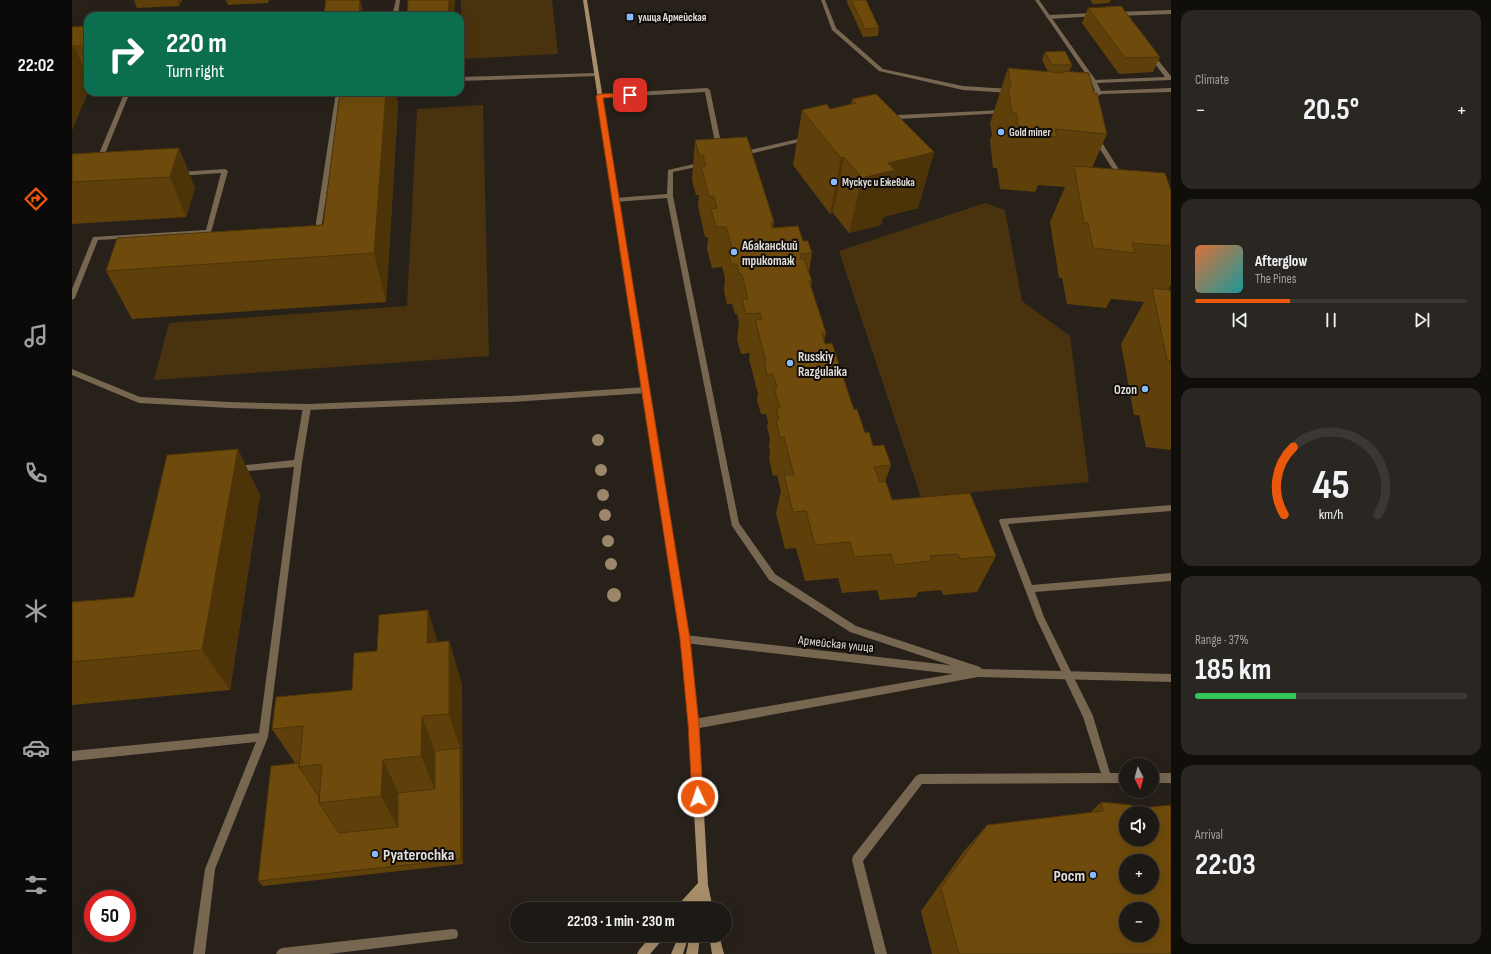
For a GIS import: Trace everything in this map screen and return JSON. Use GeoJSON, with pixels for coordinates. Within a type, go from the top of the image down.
{"type":"FeatureCollection","features":[{"type":"Feature","properties":{"kind":"main road"},"geometry":{"type":"LineString","coordinates":[[585,0],[615,200],[685,639],[694,724],[702,885],[700,902]]}},
{"type":"Feature","properties":{"kind":"main road"},"geometry":{"type":"LineString","coordinates":[[688,902],[702,885]]}},
{"type":"Feature","properties":{"kind":"main road"},"geometry":{"type":"LineString","coordinates":[[696,902],[702,885]]}},
{"type":"Feature","properties":{"kind":"main road"},"geometry":{"type":"LineString","coordinates":[[702,885],[706,902]]}},
{"type":"Feature","properties":{"kind":"main road"},"geometry":{"type":"LineString","coordinates":[[643,954],[653,942]]}},
{"type":"Feature","properties":{"kind":"main road"},"geometry":{"type":"LineString","coordinates":[[677,954],[681,942]]}},
{"type":"Feature","properties":{"kind":"main road"},"geometry":{"type":"LineString","coordinates":[[692,954],[694,942]]}},
{"type":"Feature","properties":{"kind":"main road"},"geometry":{"type":"LineString","coordinates":[[715,942],[718,954]]}},
{"type":"Feature","properties":{"kind":"street"},"geometry":{"type":"LineString","coordinates":[[396,12],[398,0]]}},
{"type":"Feature","properties":{"kind":"street"},"geometry":{"type":"LineString","coordinates":[[824,0],[834,29],[881,70],[963,88],[1017,91]]}},
{"type":"Feature","properties":{"kind":"street"},"geometry":{"type":"LineString","coordinates":[[1037,0],[1094,82],[1099,92]]}},
{"type":"Feature","properties":{"kind":"street"},"geometry":{"type":"LineString","coordinates":[[1111,14],[1171,12]]}},
{"type":"Feature","properties":{"kind":"street"},"geometry":{"type":"LineString","coordinates":[[1119,14],[1124,20]]}},
{"type":"Feature","properties":{"kind":"street"},"geometry":{"type":"LineString","coordinates":[[1049,17],[1104,15]]}},
{"type":"Feature","properties":{"kind":"street"},"geometry":{"type":"LineString","coordinates":[[1146,49],[1170,78]]}},
{"type":"Feature","properties":{"kind":"street"},"geometry":{"type":"LineString","coordinates":[[464,79],[596,75]]}},
{"type":"Feature","properties":{"kind":"street"},"geometry":{"type":"LineString","coordinates":[[1094,82],[1170,78]]}},
{"type":"Feature","properties":{"kind":"street"},"geometry":{"type":"LineString","coordinates":[[600,96],[707,90],[717,138]]}},
{"type":"Feature","properties":{"kind":"street"},"geometry":{"type":"LineString","coordinates":[[1078,94],[1171,90]]}},
{"type":"Feature","properties":{"kind":"street"},"geometry":{"type":"LineString","coordinates":[[1088,100],[1099,92]]}},
{"type":"Feature","properties":{"kind":"street"},"geometry":{"type":"LineString","coordinates":[[95,171],[126,96]]}},
{"type":"Feature","properties":{"kind":"street"},"geometry":{"type":"LineString","coordinates":[[316,246],[338,96]]}},
{"type":"Feature","properties":{"kind":"street"},"geometry":{"type":"LineString","coordinates":[[883,121],[898,117],[1014,112]]}},
{"type":"Feature","properties":{"kind":"street"},"geometry":{"type":"LineString","coordinates":[[1093,135],[1128,187]]}},
{"type":"Feature","properties":{"kind":"street"},"geometry":{"type":"LineString","coordinates":[[731,157],[814,137]]}},
{"type":"Feature","properties":{"kind":"street"},"geometry":{"type":"LineString","coordinates":[[708,162],[670,171],[670,196],[735,524],[772,577],[853,630],[984,673]]}},
{"type":"Feature","properties":{"kind":"street"},"geometry":{"type":"LineString","coordinates":[[171,174],[225,171],[205,246]]}},
{"type":"Feature","properties":{"kind":"street"},"geometry":{"type":"LineString","coordinates":[[615,200],[670,196]]}},
{"type":"Feature","properties":{"kind":"street"},"geometry":{"type":"LineString","coordinates":[[72,298],[95,238],[209,232]]}},
{"type":"Feature","properties":{"kind":"street"},"geometry":{"type":"LineString","coordinates":[[72,372],[139,400],[307,407],[512,399],[646,390]]}},
{"type":"Feature","properties":{"kind":"street"},"geometry":{"type":"LineString","coordinates":[[199,954],[210,869],[263,737],[298,464],[307,407]]}},
{"type":"Feature","properties":{"kind":"street"},"geometry":{"type":"LineString","coordinates":[[227,469],[298,464]]}},
{"type":"Feature","properties":{"kind":"street"},"geometry":{"type":"LineString","coordinates":[[1107,778],[1088,716],[1040,618],[1003,521],[1171,508]]}},
{"type":"Feature","properties":{"kind":"street"},"geometry":{"type":"LineString","coordinates":[[1029,589],[1171,577]]}},
{"type":"Feature","properties":{"kind":"street","name":"Армейская улица"},"geometry":{"type":"LineString","coordinates":[[685,639],[984,673],[1171,678]]}},
{"type":"Feature","properties":{"kind":"street","name":"Армейская улица"},"geometry":{"type":"LineString","coordinates":[[694,724],[984,673]]}},
{"type":"Feature","properties":{"kind":"street"},"geometry":{"type":"LineString","coordinates":[[72,756],[263,737]]}},
{"type":"Feature","properties":{"kind":"street"},"geometry":{"type":"LineString","coordinates":[[881,954],[857,860],[920,779],[1119,778]]}},
{"type":"Feature","properties":{"kind":"street"},"geometry":{"type":"LineString","coordinates":[[1159,778],[1171,778]]}},
{"type":"Feature","properties":{"kind":"street"},"geometry":{"type":"LineString","coordinates":[[282,954],[453,934]]}},
{"type":"Feature","properties":{"kind":"shaded area"},"geometry":{"type":"Polygon","coordinates":[[[461,0],[552,0],[558,54],[464,59],[464,12],[461,12],[461,0]]]}},
{"type":"Feature","properties":{"kind":"shaded area"},"geometry":{"type":"Polygon","coordinates":[[[483,105],[489,356],[154,380],[169,323],[407,306],[417,109],[483,105]]]}},
{"type":"Feature","properties":{"kind":"shaded area"},"geometry":{"type":"Polygon","coordinates":[[[985,203],[1005,210],[1022,301],[1070,336],[1089,482],[921,497],[839,251],[985,203]]]}},
{"type":"Feature","properties":{"kind":"building"},"geometry":{"type":"Polygon","coordinates":[[[326,0],[360,0],[359,12],[324,12],[326,0]]]}},
{"type":"Feature","properties":{"kind":"building"},"geometry":{"type":"Polygon","coordinates":[[[408,0],[449,0],[448,12],[407,12],[408,0]]]}},
{"type":"Feature","properties":{"kind":"building"},"geometry":{"type":"Polygon","coordinates":[[[851,0],[866,0],[879,28],[865,29],[851,0]]]}},
{"type":"Feature","properties":{"kind":"building"},"geometry":{"type":"Polygon","coordinates":[[[1121,6],[1160,57],[1125,58],[1088,8],[1121,6]]]}},
{"type":"Feature","properties":{"kind":"building"},"geometry":{"type":"Polygon","coordinates":[[[84,26],[84,46],[74,46],[72,49],[72,27],[84,26]]]}},
{"type":"Feature","properties":{"kind":"building"},"geometry":{"type":"Polygon","coordinates":[[[1065,51],[1072,65],[1052,65],[1045,52],[1065,51]]]}},
{"type":"Feature","properties":{"kind":"building"},"geometry":{"type":"Polygon","coordinates":[[[1008,68],[1063,73],[1062,71],[1089,73],[1094,93],[1097,93],[1107,134],[1055,129],[1057,137],[1020,134],[1016,113],[1012,113],[1008,86],[1011,86],[1008,68]]]}},
{"type":"Feature","properties":{"kind":"building"},"geometry":{"type":"Polygon","coordinates":[[[876,94],[934,152],[888,163],[895,170],[862,178],[844,157],[841,158],[802,110],[827,104],[830,109],[856,103],[852,99],[876,94]]]}},
{"type":"Feature","properties":{"kind":"building"},"geometry":{"type":"Polygon","coordinates":[[[339,96],[386,96],[374,253],[106,271],[117,238],[323,225],[339,96]]]}},
{"type":"Feature","properties":{"kind":"building"},"geometry":{"type":"Polygon","coordinates":[[[747,137],[774,222],[771,223],[772,228],[798,226],[803,241],[808,241],[812,253],[800,254],[801,259],[804,259],[812,281],[809,281],[826,333],[822,333],[825,344],[832,343],[854,410],[857,409],[865,433],[869,432],[873,446],[884,445],[891,465],[874,467],[880,482],[886,482],[892,500],[970,493],[996,556],[960,559],[958,554],[930,556],[932,561],[894,565],[891,554],[854,557],[850,542],[815,545],[806,511],[793,512],[784,475],[794,475],[784,437],[780,437],[776,420],[779,420],[776,408],[780,408],[774,388],[777,388],[773,374],[767,375],[764,361],[766,361],[755,320],[762,319],[760,313],[746,314],[742,299],[748,299],[742,274],[739,274],[737,264],[731,264],[728,251],[733,251],[726,227],[716,227],[711,209],[717,208],[714,196],[709,197],[701,166],[706,166],[703,155],[699,155],[695,140],[747,137]]]}},
{"type":"Feature","properties":{"kind":"building"},"geometry":{"type":"Polygon","coordinates":[[[179,148],[170,177],[72,182],[72,154],[179,148]]]}},
{"type":"Feature","properties":{"kind":"building"},"geometry":{"type":"Polygon","coordinates":[[[1074,166],[1165,173],[1171,191],[1171,246],[1132,243],[1135,253],[1093,248],[1088,223],[1084,223],[1074,166]]]}},
{"type":"Feature","properties":{"kind":"building"},"geometry":{"type":"Polygon","coordinates":[[[1152,288],[1171,290],[1171,361],[1167,360],[1152,288]]]}},
{"type":"Feature","properties":{"kind":"building"},"geometry":{"type":"Polygon","coordinates":[[[238,449],[202,650],[72,662],[72,602],[134,597],[167,455],[238,449]]]}},
{"type":"Feature","properties":{"kind":"building"},"geometry":{"type":"Polygon","coordinates":[[[428,610],[427,643],[449,641],[449,714],[422,716],[421,756],[383,760],[381,796],[319,803],[322,764],[299,767],[303,726],[272,729],[276,697],[352,690],[354,653],[377,651],[379,615],[428,610]]]}},
{"type":"Feature","properties":{"kind":"building"},"geometry":{"type":"Polygon","coordinates":[[[460,748],[461,859],[258,881],[271,766],[299,763],[299,767],[319,797],[319,803],[339,833],[398,827],[398,793],[435,789],[435,751],[460,748]]]}},
{"type":"Feature","properties":{"kind":"building"},"geometry":{"type":"Polygon","coordinates":[[[1101,802],[1132,805],[1119,806],[1119,846],[1159,846],[1159,806],[1171,805],[1171,954],[959,954],[941,888],[987,825],[1103,811],[1101,802]]]}},
{"type":"Feature","properties":{"kind":"place","name":"улица Армейская"},"geometry":{"type":"Point","coordinates":[630,17]}},
{"type":"Feature","properties":{"kind":"place","name":"Gold miner"},"geometry":{"type":"Point","coordinates":[1001,132]}},
{"type":"Feature","properties":{"kind":"place","name":"Мускус и Ежевика"},"geometry":{"type":"Point","coordinates":[834,182]}},
{"type":"Feature","properties":{"kind":"place","name":"Абаканский трикотаж"},"geometry":{"type":"Point","coordinates":[734,252]}},
{"type":"Feature","properties":{"kind":"place","name":"Russkiy Razgulaika"},"geometry":{"type":"Point","coordinates":[790,363]}},
{"type":"Feature","properties":{"kind":"place","name":"Ozon"},"geometry":{"type":"Point","coordinates":[1145,389]}},
{"type":"Feature","properties":{"kind":"place","name":"Pyaterochka"},"geometry":{"type":"Point","coordinates":[375,854]}},
{"type":"Feature","properties":{"kind":"place","name":"Рост"},"geometry":{"type":"Point","coordinates":[1093,875]}},
{"type":"Feature","properties":{"kind":"route"},"geometry":{"type":"LineString","coordinates":[[630,95],[600,96],[685,639],[694,724],[698,797]]}}]}
